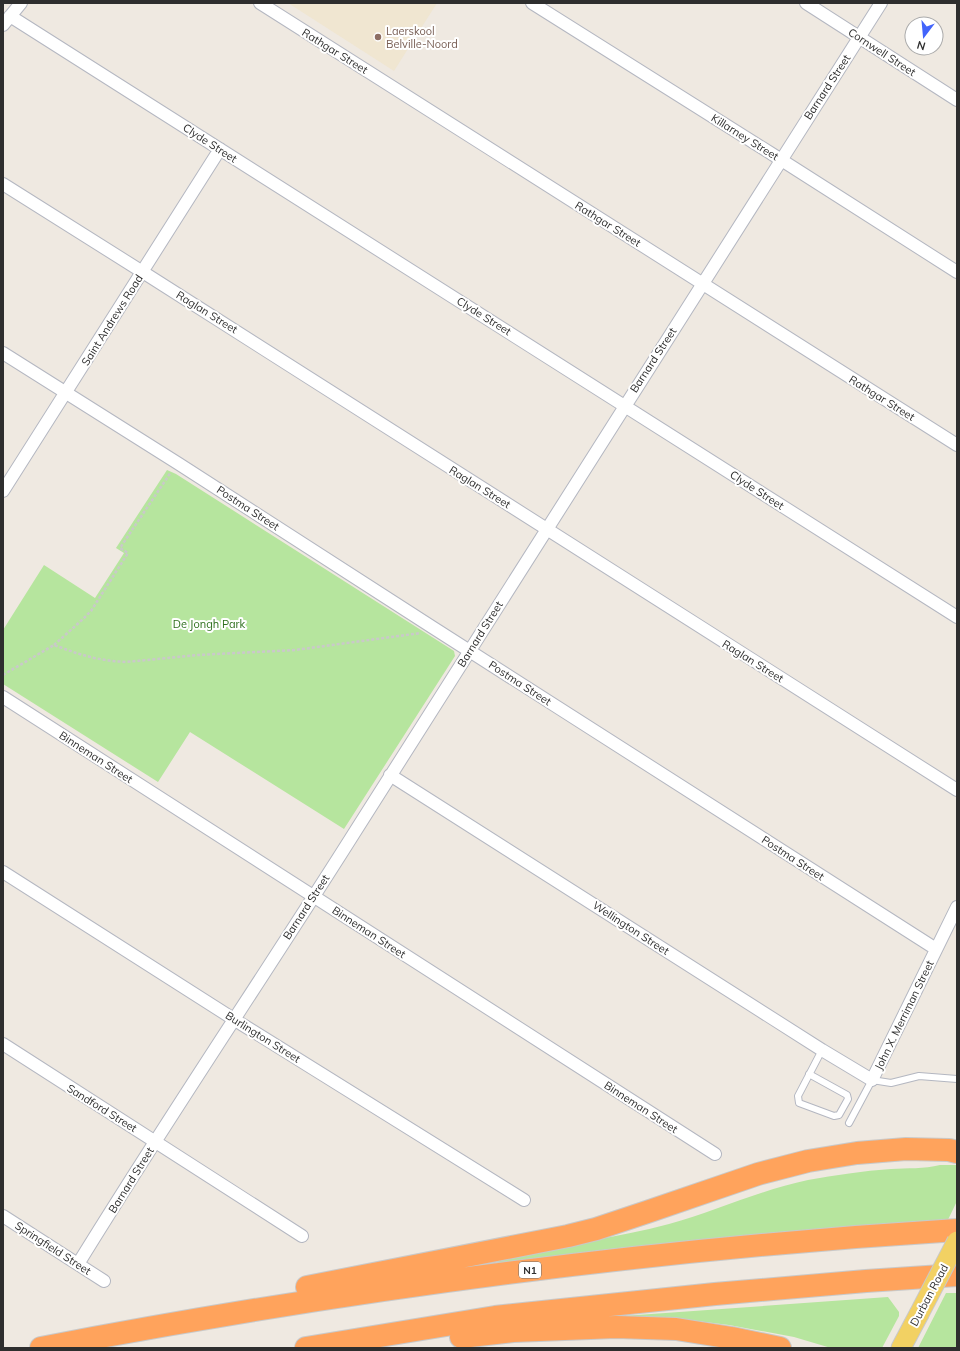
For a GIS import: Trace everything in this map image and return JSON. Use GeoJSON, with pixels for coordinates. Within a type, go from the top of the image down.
{"type":"FeatureCollection","features":[{"type":"Feature","properties":{"kind":"highway"},"geometry":{"type":"LineString","coordinates":[[106,1335],[174,1316],[349,1278],[568,1236],[596,1229],[758,1174],[808,1161],[857,1153],[906,1150],[954,1150]]}},
{"type":"Feature","properties":{"kind":"highway","name":"N1"},"geometry":{"type":"LineString","coordinates":[[41,1348],[106,1335],[335,1296],[485,1275],[621,1259],[867,1236],[957,1230]]}},
{"type":"Feature","properties":{"kind":"highway"},"geometry":{"type":"LineString","coordinates":[[306,1348],[495,1317],[858,1281],[957,1275]]}},
{"type":"Feature","properties":{"kind":"highway"},"geometry":{"type":"LineString","coordinates":[[375,1348],[513,1331],[616,1327],[676,1329],[732,1338],[780,1348]]}},
{"type":"Feature","properties":{"kind":"main road","name":"Durban Road"},"geometry":{"type":"LineString","coordinates":[[901,1348],[957,1241]]}},
{"type":"Feature","properties":{"kind":"street"},"geometry":{"type":"LineString","coordinates":[[7,20],[21,3]]}},
{"type":"Feature","properties":{"kind":"street","name":"Rathgar Street"},"geometry":{"type":"LineString","coordinates":[[260,3],[957,445]]}},
{"type":"Feature","properties":{"kind":"street","name":"Killarney Street"},"geometry":{"type":"LineString","coordinates":[[532,3],[781,159],[957,272]]}},
{"type":"Feature","properties":{"kind":"street","name":"Cornwell Street"},"geometry":{"type":"LineString","coordinates":[[806,3],[957,100]]}},
{"type":"Feature","properties":{"kind":"street","name":"Barnard Street"},"geometry":{"type":"LineString","coordinates":[[78,1264],[155,1141],[470,651],[624,405],[880,3]]}},
{"type":"Feature","properties":{"kind":"street","name":"Clyde Street"},"geometry":{"type":"LineString","coordinates":[[7,20],[220,149],[957,617]]}},
{"type":"Feature","properties":{"kind":"street","name":"Saint Andrews Road"},"geometry":{"type":"LineString","coordinates":[[3,491],[220,149]]}},
{"type":"Feature","properties":{"kind":"street","name":"Raglan Street"},"geometry":{"type":"LineString","coordinates":[[3,184],[957,790]]}},
{"type":"Feature","properties":{"kind":"street","name":"Postma Street"},"geometry":{"type":"LineString","coordinates":[[3,353],[179,464],[936,949]]}},
{"type":"Feature","properties":{"kind":"street","name":"Binneman Street"},"geometry":{"type":"LineString","coordinates":[[3,697],[714,1154]]}},
{"type":"Feature","properties":{"kind":"street","name":"Wellington Street"},"geometry":{"type":"LineString","coordinates":[[390,775],[822,1050],[872,1080]]}},
{"type":"Feature","properties":{"kind":"street","name":"Burlington Street"},"geometry":{"type":"LineString","coordinates":[[3,872],[234,1020],[524,1200]]}},
{"type":"Feature","properties":{"kind":"street","name":"John X. Merriman Street"},"geometry":{"type":"LineString","coordinates":[[872,1080],[957,907]]}},
{"type":"Feature","properties":{"kind":"street","name":"Sandford Street"},"geometry":{"type":"LineString","coordinates":[[3,1044],[302,1236]]}},
{"type":"Feature","properties":{"kind":"street","name":"Springfield Street"},"geometry":{"type":"LineString","coordinates":[[3,1216],[104,1281]]}},
{"type":"Feature","properties":{"kind":"lane"},"geometry":{"type":"LineString","coordinates":[[809,1074],[847,1095],[848,1099],[839,1115],[834,1116],[799,1103],[798,1096],[809,1074],[822,1050]]}},
{"type":"Feature","properties":{"kind":"lane"},"geometry":{"type":"LineString","coordinates":[[872,1080],[891,1083],[919,1076],[957,1080]]}},
{"type":"Feature","properties":{"kind":"lane","name":"John X. Merriman Street"},"geometry":{"type":"LineString","coordinates":[[849,1123],[872,1080]]}},
{"type":"Feature","properties":{"kind":"path"},"geometry":{"type":"LineString","coordinates":[[3,675],[54,645],[83,619],[95,605],[128,553],[120,548],[172,472]]}},
{"type":"Feature","properties":{"kind":"path"},"geometry":{"type":"LineString","coordinates":[[54,645],[94,658],[126,662],[198,655],[295,650],[425,633]]}},
{"type":"Feature","properties":{"kind":"shaded area","name":"Laerskool Belville-Noord"},"geometry":{"type":"Polygon","coordinates":[[[288,3],[437,3],[394,71],[288,3]]]}},
{"type":"Feature","properties":{"kind":"green space","name":"De Jongh Park"},"geometry":{"type":"Polygon","coordinates":[[[167,470],[176,474],[454,651],[455,656],[344,829],[190,732],[158,782],[3,684],[3,630],[44,565],[95,598],[124,553],[116,548],[167,470]]]}},
{"type":"Feature","properties":{"kind":"green space"},"geometry":{"type":"Polygon","coordinates":[[[940,1165],[957,1165],[957,1201],[946,1224],[689,1241],[610,1249],[499,1264],[496,1261],[497,1256],[605,1238],[669,1224],[773,1189],[808,1180],[860,1172],[922,1168],[940,1165]]]}},
{"type":"Feature","properties":{"kind":"green space"},"geometry":{"type":"Polygon","coordinates":[[[946,1293],[957,1293],[957,1348],[918,1348],[946,1293]]]}},
{"type":"Feature","properties":{"kind":"green space"},"geometry":{"type":"Polygon","coordinates":[[[888,1297],[899,1312],[899,1316],[882,1348],[831,1348],[794,1337],[729,1325],[697,1321],[623,1316],[888,1297]]]}},
{"type":"Feature","properties":{"kind":"place","name":"Laerskool Belville-Noord"},"geometry":{"type":"Point","coordinates":[378,37]}}]}
